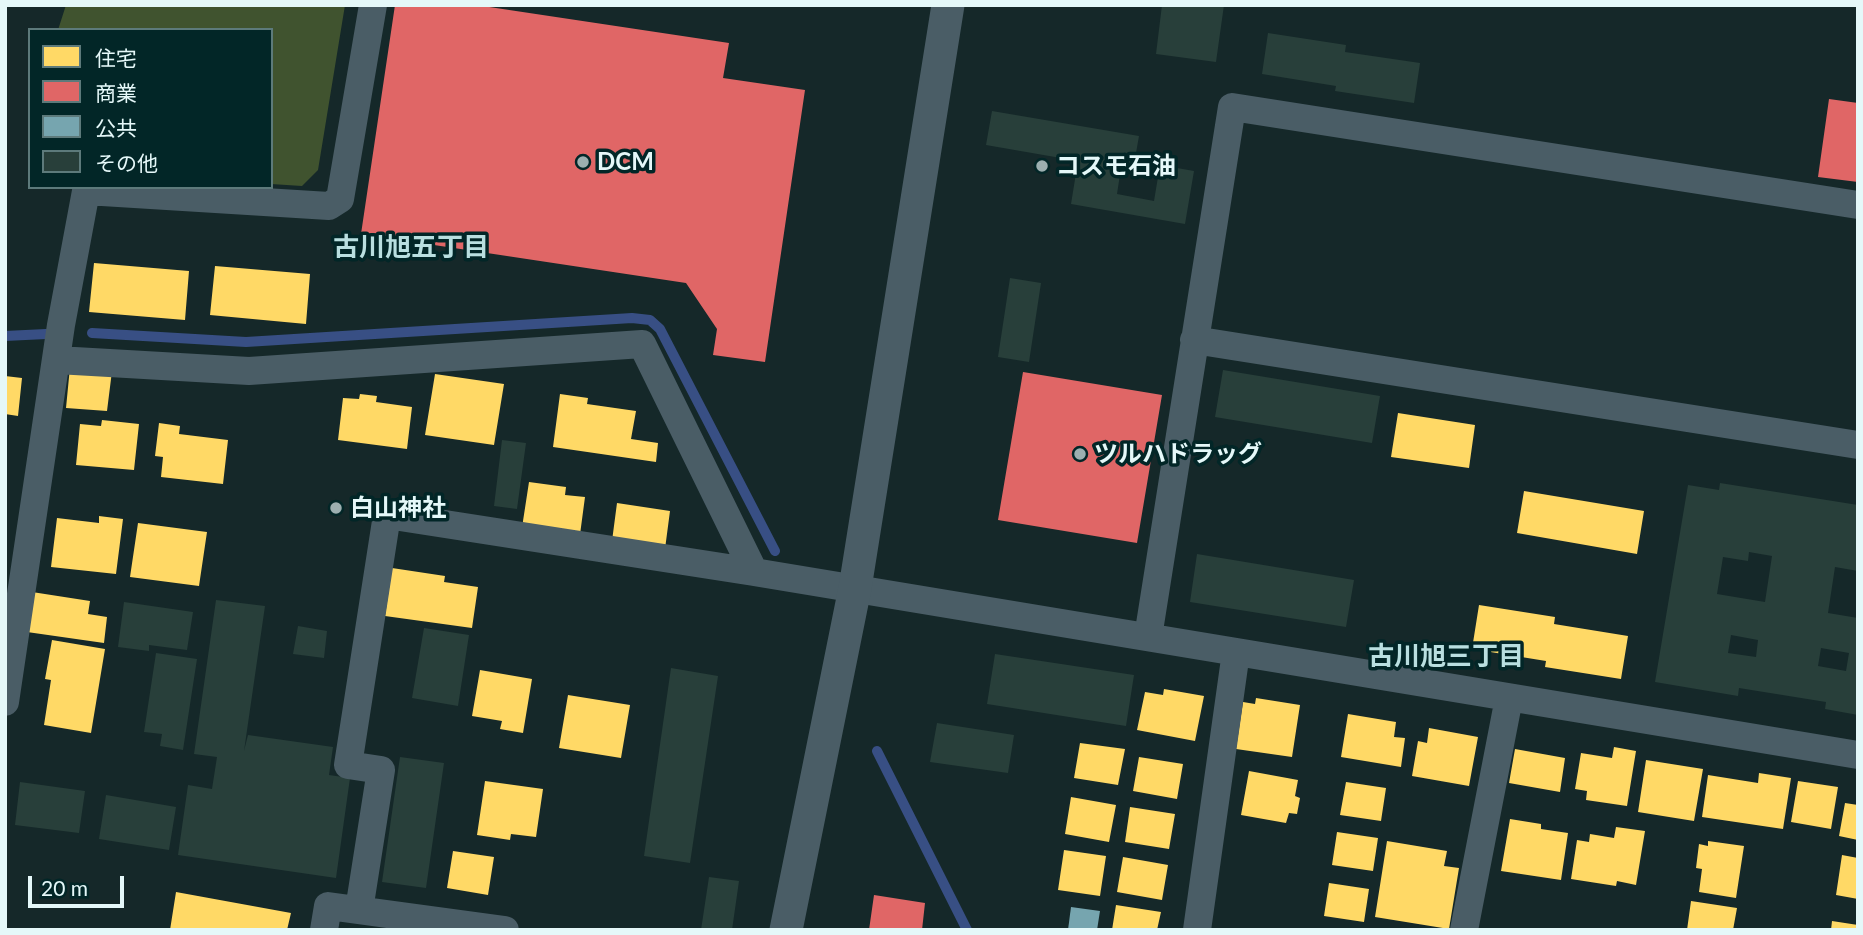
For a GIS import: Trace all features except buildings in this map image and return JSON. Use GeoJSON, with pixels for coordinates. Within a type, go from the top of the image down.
{"type":"FeatureCollection","features":[{"type":"Feature","properties":{"kind":"street"},"geometry":{"type":"LineString","coordinates":[[5,702],[59,344],[86,191],[329,206],[340,199],[373,5]]}},
{"type":"Feature","properties":{"kind":"street"},"geometry":{"type":"LineString","coordinates":[[786,930],[855,588],[948,5]]}},
{"type":"Feature","properties":{"kind":"street"},"geometry":{"type":"LineString","coordinates":[[1148,637],[1232,107],[1858,205]]}},
{"type":"Feature","properties":{"kind":"street"},"geometry":{"type":"LineString","coordinates":[[1194,340],[1858,445]]}},
{"type":"Feature","properties":{"kind":"street"},"geometry":{"type":"LineString","coordinates":[[59,344],[249,371],[642,344],[754,572]]}},
{"type":"Feature","properties":{"kind":"street"},"geometry":{"type":"LineString","coordinates":[[359,910],[381,770],[348,765],[387,515],[855,588],[1858,755]]}},
{"type":"Feature","properties":{"kind":"street"},"geometry":{"type":"LineString","coordinates":[[1197,930],[1236,652]]}},
{"type":"Feature","properties":{"kind":"street"},"geometry":{"type":"LineString","coordinates":[[1464,930],[1509,698]]}},
{"type":"Feature","properties":{"kind":"street"},"geometry":{"type":"LineString","coordinates":[[324,930],[328,906],[505,930]]}},
{"type":"Feature","properties":{"kind":"green space"},"geometry":{"type":"Polygon","coordinates":[[[66,5],[345,5],[318,170],[302,186],[273,184],[273,28],[59,28],[66,5]]]}},
{"type":"Feature","properties":{"kind":"waterway"},"geometry":{"type":"LineString","coordinates":[[92,333],[246,342],[632,318],[650,320],[660,329],[775,551]]}},
{"type":"Feature","properties":{"kind":"waterway"},"geometry":{"type":"LineString","coordinates":[[5,336],[46,334]]}},
{"type":"Feature","properties":{"kind":"waterway"},"geometry":{"type":"LineString","coordinates":[[877,751],[967,930]]}},
{"type":"Feature","properties":{"kind":"place","name":"DCM"},"geometry":{"type":"Point","coordinates":[583,162]}},
{"type":"Feature","properties":{"kind":"place","name":"コスモ石油"},"geometry":{"type":"Point","coordinates":[1042,166]}},
{"type":"Feature","properties":{"kind":"place","name":"ツルハドラッグ"},"geometry":{"type":"Point","coordinates":[1080,454]}},
{"type":"Feature","properties":{"kind":"place","name":"白山神社"},"geometry":{"type":"Point","coordinates":[336,508]}},
{"type":"Feature","properties":{"kind":"district","name":"古川旭五丁目"},"geometry":{"type":"Point","coordinates":[411,248]}},
{"type":"Feature","properties":{"kind":"district","name":"古川旭三丁目"},"geometry":{"type":"Point","coordinates":[1446,657]}}]}
